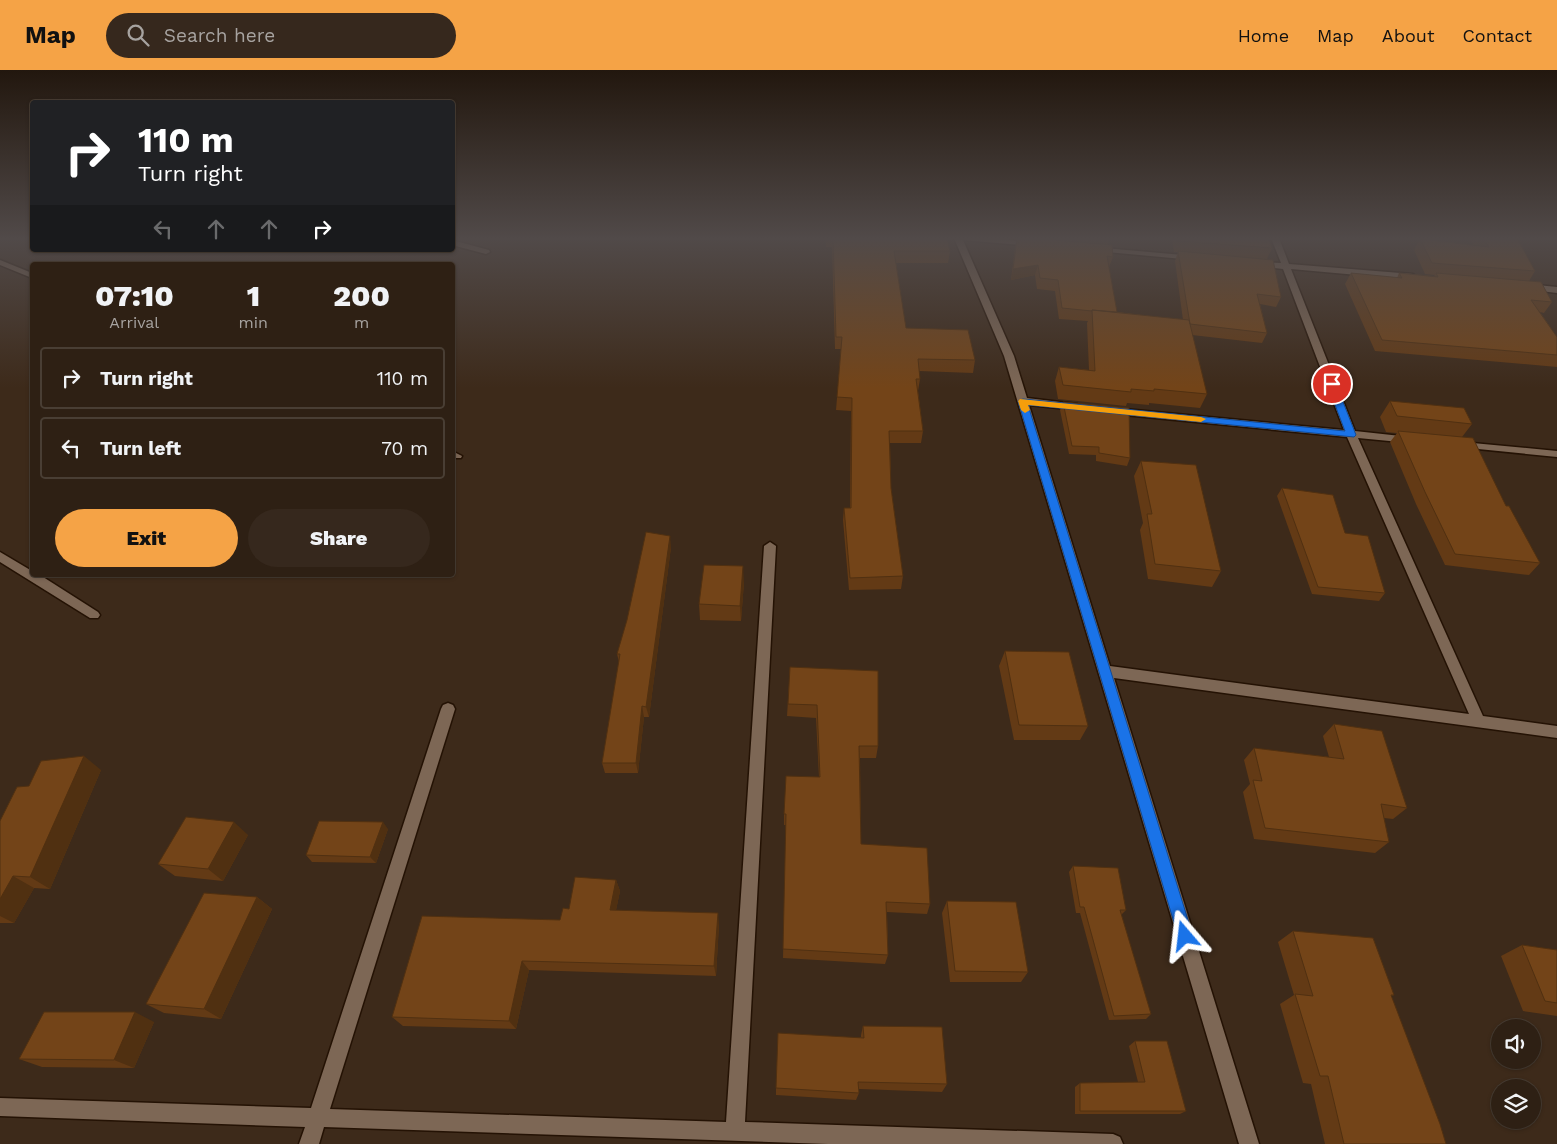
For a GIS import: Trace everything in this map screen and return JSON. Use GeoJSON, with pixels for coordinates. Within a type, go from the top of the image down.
{"type":"FeatureCollection","features":[{"type":"Feature","properties":{"kind":"street"},"geometry":{"type":"LineString","coordinates":[[980,288],[1009,356],[1249,1144]]}},
{"type":"Feature","properties":{"kind":"street"},"geometry":{"type":"LineString","coordinates":[[1295,288],[1351,435],[1479,722]]}},
{"type":"Feature","properties":{"kind":"street"},"geometry":{"type":"LineString","coordinates":[[1539,288],[1557,290]]}},
{"type":"Feature","properties":{"kind":"street"},"geometry":{"type":"LineString","coordinates":[[1023,401],[1420,441]]}},
{"type":"Feature","properties":{"kind":"street"},"geometry":{"type":"LineString","coordinates":[[1449,444],[1557,454]]}},
{"type":"Feature","properties":{"kind":"street"},"geometry":{"type":"LineString","coordinates":[[735,1131],[770,546]]}},
{"type":"Feature","properties":{"kind":"street"},"geometry":{"type":"LineString","coordinates":[[0,556],[30,575]]}},
{"type":"Feature","properties":{"kind":"street"},"geometry":{"type":"LineString","coordinates":[[33,577],[94,615]]}},
{"type":"Feature","properties":{"kind":"street"},"geometry":{"type":"LineString","coordinates":[[1105,671],[1557,732]]}},
{"type":"Feature","properties":{"kind":"street"},"geometry":{"type":"LineString","coordinates":[[308,1144],[448,709]]}},
{"type":"Feature","properties":{"kind":"street"},"geometry":{"type":"LineString","coordinates":[[0,1107],[1113,1144]]}},
{"type":"Feature","properties":{"kind":"building"},"geometry":{"type":"Polygon","coordinates":[[[835,288],[900,288],[906,328],[968,330],[975,360],[918,359],[920,379],[916,379],[923,431],[889,431],[891,488],[903,576],[850,578],[844,508],[851,508],[852,398],[837,397],[842,337],[836,337],[835,288]]]}},
{"type":"Feature","properties":{"kind":"building"},"geometry":{"type":"Polygon","coordinates":[[[1059,288],[1113,288],[1117,312],[1092,311],[1062,308],[1059,288]]]}},
{"type":"Feature","properties":{"kind":"building"},"geometry":{"type":"Polygon","coordinates":[[[1184,288],[1279,288],[1281,297],[1257,294],[1267,333],[1190,324],[1184,288]]]}},
{"type":"Feature","properties":{"kind":"building"},"geometry":{"type":"Polygon","coordinates":[[[1358,288],[1544,288],[1552,302],[1531,300],[1557,337],[1557,355],[1382,340],[1358,288]]]}},
{"type":"Feature","properties":{"kind":"building"},"geometry":{"type":"Polygon","coordinates":[[[1092,310],[1189,320],[1207,394],[1154,389],[1154,391],[1131,389],[1131,392],[1063,385],[1059,367],[1095,371],[1092,310]]]}},
{"type":"Feature","properties":{"kind":"building"},"geometry":{"type":"Polygon","coordinates":[[[1390,401],[1464,408],[1472,424],[1397,416],[1390,401]]]}},
{"type":"Feature","properties":{"kind":"building"},"geometry":{"type":"Polygon","coordinates":[[[1063,402],[1129,408],[1130,458],[1099,453],[1099,447],[1072,446],[1063,402]]]}},
{"type":"Feature","properties":{"kind":"building"},"geometry":{"type":"Polygon","coordinates":[[[1398,431],[1473,438],[1506,506],[1509,506],[1540,563],[1455,554],[1398,431]]]}},
{"type":"Feature","properties":{"kind":"building"},"geometry":{"type":"Polygon","coordinates":[[[1141,461],[1196,465],[1221,571],[1155,564],[1147,514],[1152,514],[1141,461]]]}},
{"type":"Feature","properties":{"kind":"building"},"geometry":{"type":"Polygon","coordinates":[[[1282,488],[1333,495],[1345,533],[1368,536],[1385,593],[1318,587],[1282,488]]]}},
{"type":"Feature","properties":{"kind":"building"},"geometry":{"type":"Polygon","coordinates":[[[646,532],[670,536],[646,707],[642,706],[636,763],[602,763],[620,654],[617,654],[627,620],[646,532]]]}},
{"type":"Feature","properties":{"kind":"building"},"geometry":{"type":"Polygon","coordinates":[[[704,565],[743,566],[740,606],[699,604],[704,565]]]}},
{"type":"Feature","properties":{"kind":"building"},"geometry":{"type":"Polygon","coordinates":[[[1005,651],[1069,652],[1088,726],[1019,725],[1005,651]]]}},
{"type":"Feature","properties":{"kind":"building"},"geometry":{"type":"Polygon","coordinates":[[[790,667],[878,671],[878,746],[859,746],[861,844],[927,848],[930,904],[886,902],[888,955],[783,949],[786,776],[820,777],[817,705],[788,704],[790,667]]]}},
{"type":"Feature","properties":{"kind":"building"},"geometry":{"type":"Polygon","coordinates":[[[1334,724],[1382,731],[1407,808],[1381,804],[1389,842],[1265,828],[1253,780],[1262,781],[1254,748],[1344,759],[1334,724]]]}},
{"type":"Feature","properties":{"kind":"building"},"geometry":{"type":"Polygon","coordinates":[[[84,756],[30,877],[13,876],[0,899],[0,821],[17,787],[29,786],[41,761],[84,756]]]}},
{"type":"Feature","properties":{"kind":"building"},"geometry":{"type":"Polygon","coordinates":[[[186,817],[234,822],[208,869],[158,864],[186,817]]]}},
{"type":"Feature","properties":{"kind":"building"},"geometry":{"type":"Polygon","coordinates":[[[319,821],[383,822],[370,857],[306,855],[319,821]]]}},
{"type":"Feature","properties":{"kind":"building"},"geometry":{"type":"Polygon","coordinates":[[[1073,866],[1118,868],[1126,910],[1120,910],[1151,1014],[1114,1016],[1084,907],[1080,907],[1073,866]]]}},
{"type":"Feature","properties":{"kind":"building"},"geometry":{"type":"Polygon","coordinates":[[[575,877],[616,880],[610,910],[718,913],[714,966],[522,961],[509,1021],[392,1017],[422,916],[560,920],[563,908],[569,909],[575,877]]]}},
{"type":"Feature","properties":{"kind":"building"},"geometry":{"type":"Polygon","coordinates":[[[204,893],[257,897],[204,1009],[146,1004],[204,893]]]}},
{"type":"Feature","properties":{"kind":"building"},"geometry":{"type":"Polygon","coordinates":[[[947,901],[1016,902],[1028,972],[955,971],[947,901]]]}},
{"type":"Feature","properties":{"kind":"building"},"geometry":{"type":"Polygon","coordinates":[[[1293,931],[1373,938],[1394,995],[1391,995],[1446,1144],[1344,1144],[1328,1076],[1320,1076],[1295,994],[1313,996],[1293,931]]]}},
{"type":"Feature","properties":{"kind":"building"},"geometry":{"type":"Polygon","coordinates":[[[1522,945],[1557,950],[1557,1003],[1545,1001],[1522,945]]]}},
{"type":"Feature","properties":{"kind":"building"},"geometry":{"type":"Polygon","coordinates":[[[44,1012],[135,1012],[114,1060],[19,1059],[44,1012]]]}},
{"type":"Feature","properties":{"kind":"building"},"geometry":{"type":"Polygon","coordinates":[[[863,1026],[942,1027],[947,1084],[858,1082],[859,1093],[776,1088],[778,1033],[864,1038],[863,1026]]]}},
{"type":"Feature","properties":{"kind":"building"},"geometry":{"type":"Polygon","coordinates":[[[1135,1041],[1167,1041],[1186,1111],[1080,1111],[1080,1083],[1145,1082],[1135,1041]]]}},
{"type":"Feature","properties":{"kind":"slow traffic"},"geometry":{"type":"LineString","coordinates":[[1025,410],[1023,401],[1201,419]]}},
{"type":"Feature","properties":{"kind":"route"},"geometry":{"type":"LineString","coordinates":[[1185,936],[1023,401],[1351,435],[1332,384]]}}]}
